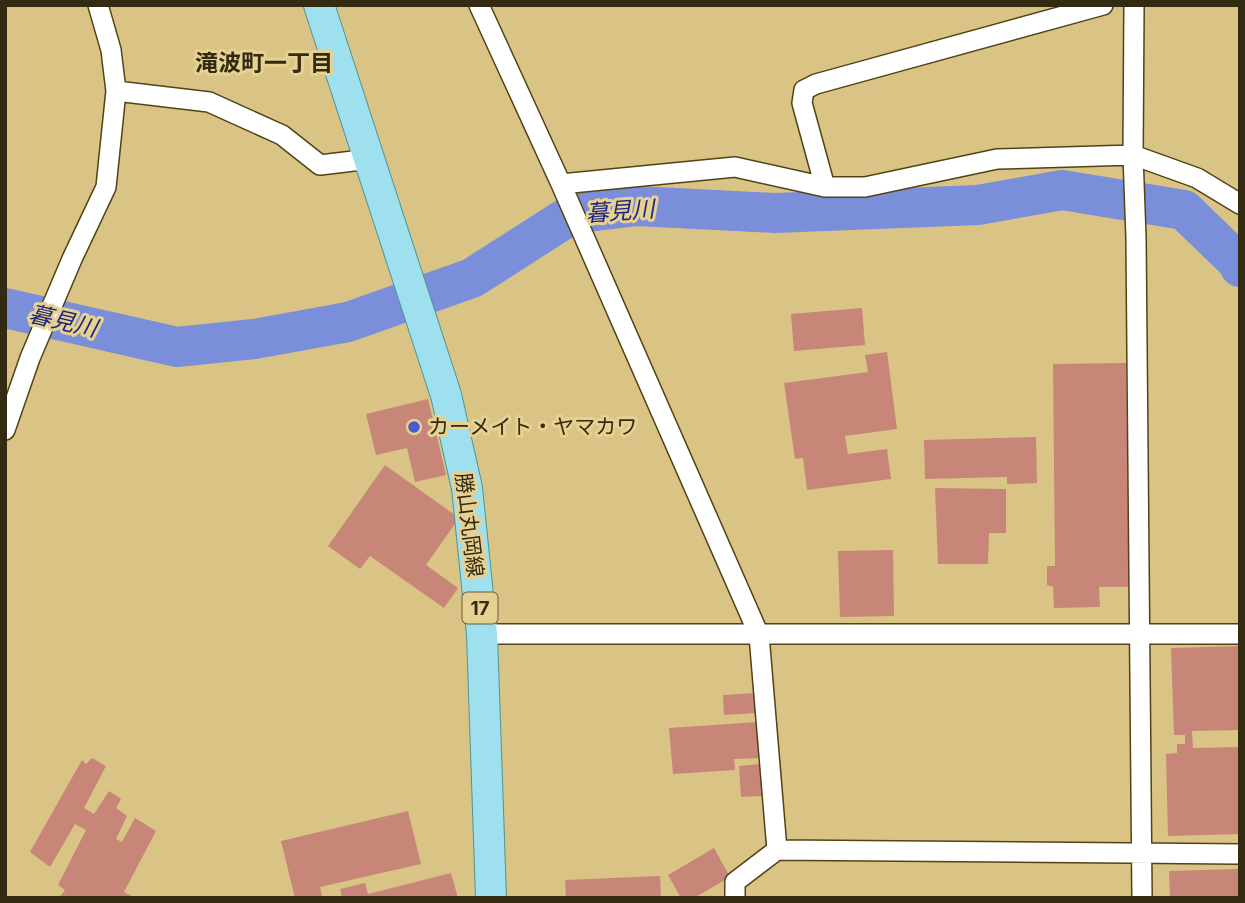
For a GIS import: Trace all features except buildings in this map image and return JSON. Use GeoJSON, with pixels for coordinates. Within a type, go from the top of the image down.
{"type":"FeatureCollection","features":[{"type":"Feature","properties":{"kind":"main road","name":"勝山丸岡線"},"geometry":{"type":"LineString","coordinates":[[319,5],[425,325],[446,394],[467,488],[482,634],[491,898]]}},
{"type":"Feature","properties":{"kind":"street"},"geometry":{"type":"LineString","coordinates":[[5,430],[30,358],[106,187],[116,91],[111,50],[98,5]]}},
{"type":"Feature","properties":{"kind":"street"},"geometry":{"type":"LineString","coordinates":[[480,5],[759,635],[777,850]]}},
{"type":"Feature","properties":{"kind":"street"},"geometry":{"type":"LineString","coordinates":[[825,187],[802,103],[804,89],[1103,5]]}},
{"type":"Feature","properties":{"kind":"street"},"geometry":{"type":"LineString","coordinates":[[1134,5],[1133,155],[1142,898]]}},
{"type":"Feature","properties":{"kind":"street"},"geometry":{"type":"LineString","coordinates":[[116,91],[209,102],[282,135],[320,165],[370,159]]}},
{"type":"Feature","properties":{"kind":"street"},"geometry":{"type":"LineString","coordinates":[[564,190],[735,167],[825,187],[865,187],[997,159],[1133,155],[1197,178],[1240,204]]}},
{"type":"Feature","properties":{"kind":"street"},"geometry":{"type":"LineString","coordinates":[[482,634],[1240,634]]}},
{"type":"Feature","properties":{"kind":"street"},"geometry":{"type":"LineString","coordinates":[[735,898],[735,882],[777,850],[1240,854]]}},
{"type":"Feature","properties":{"kind":"waterway","name":"暮見川"},"geometry":{"type":"LineString","coordinates":[[5,308],[177,347],[254,339],[348,322],[472,278],[572,214],[637,206],[775,213],[978,205],[1062,190],[1184,210],[1240,267]]}},
{"type":"Feature","properties":{"kind":"place","name":"カーメイト・ヤマカワ"},"geometry":{"type":"Point","coordinates":[414,427]}},
{"type":"Feature","properties":{"kind":"district","name":"滝波町一丁目"},"geometry":{"type":"Point","coordinates":[264,63]}}]}
